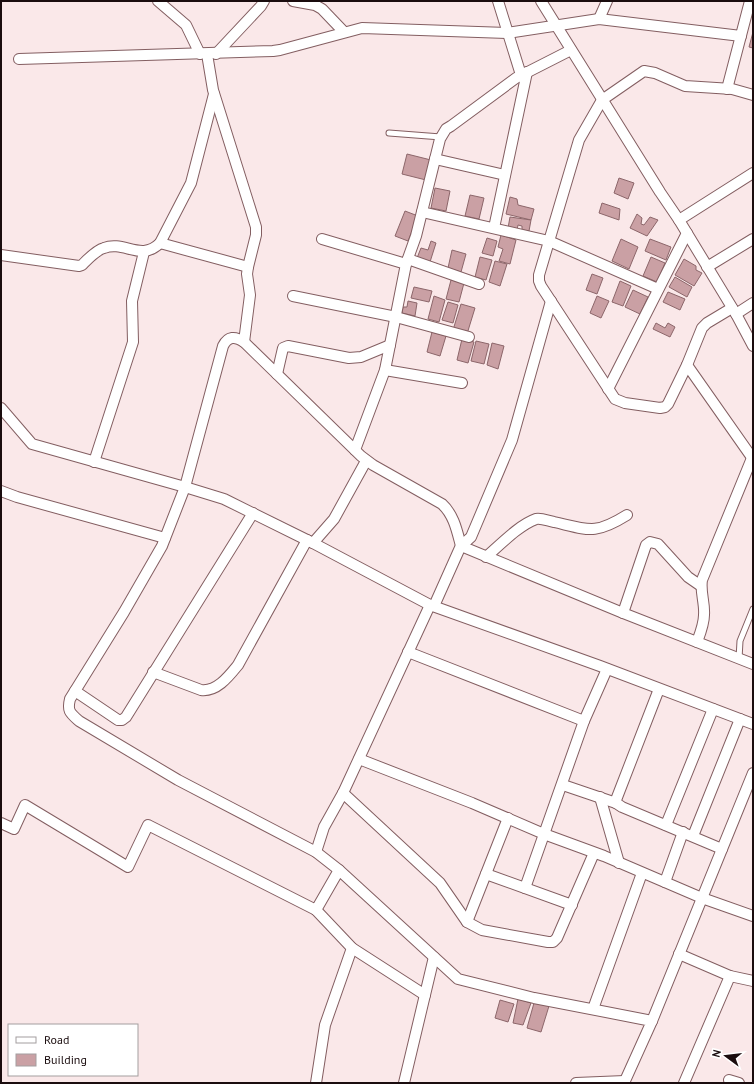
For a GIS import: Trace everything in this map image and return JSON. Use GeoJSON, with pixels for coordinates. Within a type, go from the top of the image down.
{"type":"FeatureCollection","features":[{"type":"Feature","properties":{"kind":"street"},"geometry":{"type":"LineString","coordinates":[[158,1],[186,24],[208,54],[214,94],[256,227],[256,235],[247,274],[250,295],[244,342]]}},
{"type":"Feature","properties":{"kind":"street"},"geometry":{"type":"LineString","coordinates":[[208,54],[261,6],[264,1]]}},
{"type":"Feature","properties":{"kind":"street"},"geometry":{"type":"LineString","coordinates":[[293,1],[321,5],[344,32]]}},
{"type":"Feature","properties":{"kind":"street"},"geometry":{"type":"LineString","coordinates":[[494,228],[524,74],[508,33],[498,1]]}},
{"type":"Feature","properties":{"kind":"street"},"geometry":{"type":"LineString","coordinates":[[540,1],[664,199],[679,220],[734,311],[753,346]]}},
{"type":"Feature","properties":{"kind":"street"},"geometry":{"type":"LineString","coordinates":[[599,19],[607,1]]}},
{"type":"Feature","properties":{"kind":"street"},"geometry":{"type":"LineString","coordinates":[[726,89],[750,1]]}},
{"type":"Feature","properties":{"kind":"street"},"geometry":{"type":"LineString","coordinates":[[19,59],[208,54],[280,50],[362,28],[508,33],[599,19],[741,36]]}},
{"type":"Feature","properties":{"kind":"street"},"geometry":{"type":"LineString","coordinates":[[355,450],[385,370],[407,262],[416,236],[441,137],[446,129],[524,74],[571,50]]}},
{"type":"Feature","properties":{"kind":"street"},"geometry":{"type":"LineString","coordinates":[[753,95],[726,89],[685,86],[655,73],[644,71],[602,100],[577,145],[539,281],[551,302],[615,399],[625,403],[660,408],[668,404],[687,365],[702,328],[706,323],[753,303]]}},
{"type":"Feature","properties":{"kind":"street"},"geometry":{"type":"LineString","coordinates":[[1,254],[79,266],[103,248],[116,247],[144,252],[150,251],[160,243],[191,183],[214,94]]}},
{"type":"Feature","properties":{"kind":"street"},"geometry":{"type":"LineString","coordinates":[[435,159],[505,175]]}},
{"type":"Feature","properties":{"kind":"street"},"geometry":{"type":"LineString","coordinates":[[679,220],[753,173]]}},
{"type":"Feature","properties":{"kind":"street"},"geometry":{"type":"LineString","coordinates":[[422,212],[549,241],[658,289]]}},
{"type":"Feature","properties":{"kind":"street"},"geometry":{"type":"LineString","coordinates":[[608,389],[687,233]]}},
{"type":"Feature","properties":{"kind":"street"},"geometry":{"type":"LineString","coordinates":[[322,239],[407,262],[479,284]]}},
{"type":"Feature","properties":{"kind":"street"},"geometry":{"type":"LineString","coordinates":[[707,267],[753,239]]}},
{"type":"Feature","properties":{"kind":"street"},"geometry":{"type":"LineString","coordinates":[[160,243],[248,267]]}},
{"type":"Feature","properties":{"kind":"street"},"geometry":{"type":"LineString","coordinates":[[94,462],[133,342],[132,301],[144,252]]}},
{"type":"Feature","properties":{"kind":"street"},"geometry":{"type":"LineString","coordinates":[[293,296],[396,317],[469,337]]}},
{"type":"Feature","properties":{"kind":"street"},"geometry":{"type":"LineString","coordinates":[[316,852],[324,827],[344,793],[408,652],[461,546],[471,537],[509,449],[551,302]]}},
{"type":"Feature","properties":{"kind":"street"},"geometry":{"type":"LineString","coordinates":[[652,1021],[534,998],[458,979],[339,870],[316,852],[178,780],[79,721],[68,707],[70,699],[127,608],[165,538],[185,487],[223,346],[226,340],[230,338],[237,338],[244,342],[366,461],[442,504],[449,510],[461,546],[623,613],[753,664]]}},
{"type":"Feature","properties":{"kind":"street"},"geometry":{"type":"LineString","coordinates":[[277,374],[283,348],[285,346],[355,358],[390,345]]}},
{"type":"Feature","properties":{"kind":"street"},"geometry":{"type":"LineString","coordinates":[[687,365],[753,458],[702,580],[701,586],[704,621],[698,642]]}},
{"type":"Feature","properties":{"kind":"street"},"geometry":{"type":"LineString","coordinates":[[385,370],[462,383]]}},
{"type":"Feature","properties":{"kind":"street"},"geometry":{"type":"LineString","coordinates":[[1,408],[32,444],[224,499],[432,605],[753,724]]}},
{"type":"Feature","properties":{"kind":"street"},"geometry":{"type":"LineString","coordinates":[[153,672],[206,691],[216,687],[229,676],[238,665],[310,542],[334,519],[366,461]]}},
{"type":"Feature","properties":{"kind":"street"},"geometry":{"type":"LineString","coordinates":[[1,491],[16,497],[165,538]]}},
{"type":"Feature","properties":{"kind":"street"},"geometry":{"type":"LineString","coordinates":[[75,691],[118,720],[122,720],[126,717],[253,513]]}},
{"type":"Feature","properties":{"kind":"street"},"geometry":{"type":"LineString","coordinates":[[486,557],[525,524],[537,519],[587,530],[596,530],[613,524],[627,515]]}},
{"type":"Feature","properties":{"kind":"street"},"geometry":{"type":"LineString","coordinates":[[623,613],[646,545],[650,542],[658,544],[688,577],[701,586]]}},
{"type":"Feature","properties":{"kind":"street"},"geometry":{"type":"LineString","coordinates":[[408,652],[584,721]]}},
{"type":"Feature","properties":{"kind":"street"},"geometry":{"type":"LineString","coordinates":[[525,888],[584,721],[607,669]]}},
{"type":"Feature","properties":{"kind":"street"},"geometry":{"type":"LineString","coordinates":[[616,803],[658,689]]}},
{"type":"Feature","properties":{"kind":"street"},"geometry":{"type":"LineString","coordinates":[[666,825],[713,709]]}},
{"type":"Feature","properties":{"kind":"street"},"geometry":{"type":"LineString","coordinates":[[665,882],[740,719]]}},
{"type":"Feature","properties":{"kind":"street"},"geometry":{"type":"LineString","coordinates":[[359,759],[472,803],[702,898],[753,916]]}},
{"type":"Feature","properties":{"kind":"street"},"geometry":{"type":"LineString","coordinates":[[576,1083],[624,1082],[652,1021],[722,849],[750,788],[753,773]]}},
{"type":"Feature","properties":{"kind":"street"},"geometry":{"type":"LineString","coordinates":[[563,784],[616,803],[622,807],[722,849]]}},
{"type":"Feature","properties":{"kind":"street"},"geometry":{"type":"LineString","coordinates":[[344,793],[440,883],[467,922],[482,930],[553,942],[557,938],[594,853]]}},
{"type":"Feature","properties":{"kind":"street"},"geometry":{"type":"LineString","coordinates":[[600,797],[619,863]]}},
{"type":"Feature","properties":{"kind":"street"},"geometry":{"type":"LineString","coordinates":[[1,823],[14,830],[24,805],[128,867],[148,825],[316,910],[352,948],[425,995]]}},
{"type":"Feature","properties":{"kind":"street"},"geometry":{"type":"LineString","coordinates":[[467,922],[508,818]]}},
{"type":"Feature","properties":{"kind":"street"},"geometry":{"type":"LineString","coordinates":[[316,910],[339,870]]}},
{"type":"Feature","properties":{"kind":"street"},"geometry":{"type":"LineString","coordinates":[[593,1009],[642,872]]}},
{"type":"Feature","properties":{"kind":"street"},"geometry":{"type":"LineString","coordinates":[[486,874],[572,905]]}},
{"type":"Feature","properties":{"kind":"street"},"geometry":{"type":"LineString","coordinates":[[316,1083],[325,1025],[352,948]]}},
{"type":"Feature","properties":{"kind":"street"},"geometry":{"type":"LineString","coordinates":[[679,954],[730,976],[753,981]]}},
{"type":"Feature","properties":{"kind":"street"},"geometry":{"type":"LineString","coordinates":[[404,1083],[434,957]]}},
{"type":"Feature","properties":{"kind":"street"},"geometry":{"type":"LineString","coordinates":[[684,1083],[730,976]]}},
{"type":"Feature","properties":{"kind":"street"},"geometry":{"type":"LineString","coordinates":[[729,1080],[739,1083]]}},
{"type":"Feature","properties":{"kind":"lane"},"geometry":{"type":"LineString","coordinates":[[389,133],[441,137]]}},
{"type":"Feature","properties":{"kind":"lane"},"geometry":{"type":"LineString","coordinates":[[739,659],[740,641],[753,609]]}},
{"type":"Feature","properties":{"kind":"building"},"geometry":{"type":"Polygon","coordinates":[[[753,32],[753,48],[749,47],[753,32]]]}},
{"type":"Feature","properties":{"kind":"building"},"geometry":{"type":"Polygon","coordinates":[[[407,154],[431,160],[426,180],[402,174],[407,154]]]}},
{"type":"Feature","properties":{"kind":"building"},"geometry":{"type":"Polygon","coordinates":[[[619,178],[634,183],[628,199],[614,193],[619,178]]]}},
{"type":"Feature","properties":{"kind":"building"},"geometry":{"type":"Polygon","coordinates":[[[435,188],[450,191],[446,211],[431,208],[435,188]]]}},
{"type":"Feature","properties":{"kind":"building"},"geometry":{"type":"Polygon","coordinates":[[[470,195],[484,198],[479,219],[465,216],[470,195]]]}},
{"type":"Feature","properties":{"kind":"building"},"geometry":{"type":"Polygon","coordinates":[[[510,197],[517,199],[518,205],[534,209],[531,220],[506,214],[510,197]]]}},
{"type":"Feature","properties":{"kind":"building"},"geometry":{"type":"Polygon","coordinates":[[[602,203],[620,209],[619,220],[599,213],[602,203]]]}},
{"type":"Feature","properties":{"kind":"building"},"geometry":{"type":"Polygon","coordinates":[[[405,211],[418,216],[408,241],[395,236],[405,211]]]}},
{"type":"Feature","properties":{"kind":"building"},"geometry":{"type":"Polygon","coordinates":[[[637,214],[642,218],[641,224],[644,225],[650,217],[658,220],[647,236],[630,228],[637,214]]]}},
{"type":"Feature","properties":{"kind":"building"},"geometry":{"type":"Polygon","coordinates":[[[510,217],[531,220],[529,231],[522,230],[522,226],[518,225],[517,230],[508,228],[510,217]]]}},
{"type":"Feature","properties":{"kind":"building"},"geometry":{"type":"Polygon","coordinates":[[[501,235],[516,240],[510,264],[499,261],[503,249],[498,247],[501,235]]]}},
{"type":"Feature","properties":{"kind":"building"},"geometry":{"type":"Polygon","coordinates":[[[487,238],[497,241],[493,256],[482,253],[487,238]]]}},
{"type":"Feature","properties":{"kind":"building"},"geometry":{"type":"Polygon","coordinates":[[[621,239],[638,247],[629,269],[612,261],[621,239]]]}},
{"type":"Feature","properties":{"kind":"building"},"geometry":{"type":"Polygon","coordinates":[[[650,239],[671,247],[666,260],[645,251],[650,239]]]}},
{"type":"Feature","properties":{"kind":"building"},"geometry":{"type":"Polygon","coordinates":[[[431,241],[436,243],[430,262],[417,258],[421,248],[428,250],[431,241]]]}},
{"type":"Feature","properties":{"kind":"building"},"geometry":{"type":"Polygon","coordinates":[[[452,250],[466,254],[461,272],[448,268],[452,250]]]}},
{"type":"Feature","properties":{"kind":"building"},"geometry":{"type":"Polygon","coordinates":[[[480,257],[492,260],[486,280],[475,277],[480,257]]]}},
{"type":"Feature","properties":{"kind":"building"},"geometry":{"type":"Polygon","coordinates":[[[651,257],[665,263],[657,282],[643,276],[651,257]]]}},
{"type":"Feature","properties":{"kind":"building"},"geometry":{"type":"Polygon","coordinates":[[[684,259],[696,266],[696,270],[702,273],[694,286],[675,275],[684,259]]]}},
{"type":"Feature","properties":{"kind":"building"},"geometry":{"type":"Polygon","coordinates":[[[495,261],[507,264],[500,286],[489,282],[495,261]]]}},
{"type":"Feature","properties":{"kind":"building"},"geometry":{"type":"Polygon","coordinates":[[[592,274],[603,278],[597,294],[586,290],[592,274]]]}},
{"type":"Feature","properties":{"kind":"building"},"geometry":{"type":"Polygon","coordinates":[[[675,277],[692,287],[687,297],[669,287],[675,277]]]}},
{"type":"Feature","properties":{"kind":"building"},"geometry":{"type":"Polygon","coordinates":[[[451,280],[464,283],[459,302],[446,299],[451,280]]]}},
{"type":"Feature","properties":{"kind":"building"},"geometry":{"type":"Polygon","coordinates":[[[620,281],[631,286],[623,306],[612,302],[620,281]]]}},
{"type":"Feature","properties":{"kind":"building"},"geometry":{"type":"Polygon","coordinates":[[[414,287],[432,291],[429,302],[411,298],[414,287]]]}},
{"type":"Feature","properties":{"kind":"building"},"geometry":{"type":"Polygon","coordinates":[[[633,290],[648,297],[640,314],[625,307],[633,290]]]}},
{"type":"Feature","properties":{"kind":"building"},"geometry":{"type":"Polygon","coordinates":[[[668,292],[685,299],[680,310],[663,302],[668,292]]]}},
{"type":"Feature","properties":{"kind":"building"},"geometry":{"type":"Polygon","coordinates":[[[434,296],[445,300],[439,322],[428,319],[434,296]]]}},
{"type":"Feature","properties":{"kind":"building"},"geometry":{"type":"Polygon","coordinates":[[[597,296],[609,301],[601,318],[590,313],[597,296]]]}},
{"type":"Feature","properties":{"kind":"building"},"geometry":{"type":"Polygon","coordinates":[[[408,301],[417,303],[415,316],[402,313],[403,307],[407,307],[408,301]]]}},
{"type":"Feature","properties":{"kind":"building"},"geometry":{"type":"Polygon","coordinates":[[[448,302],[458,305],[453,323],[442,320],[448,302]]]}},
{"type":"Feature","properties":{"kind":"building"},"geometry":{"type":"Polygon","coordinates":[[[461,304],[475,308],[467,334],[453,330],[461,304]]]}},
{"type":"Feature","properties":{"kind":"building"},"geometry":{"type":"Polygon","coordinates":[[[656,323],[665,328],[668,323],[675,327],[670,337],[653,329],[656,323]]]}},
{"type":"Feature","properties":{"kind":"building"},"geometry":{"type":"Polygon","coordinates":[[[432,332],[446,336],[440,356],[427,352],[432,332]]]}},
{"type":"Feature","properties":{"kind":"building"},"geometry":{"type":"Polygon","coordinates":[[[462,339],[474,342],[468,363],[457,360],[462,339]]]}},
{"type":"Feature","properties":{"kind":"building"},"geometry":{"type":"Polygon","coordinates":[[[476,341],[489,344],[484,364],[471,361],[476,341]]]}},
{"type":"Feature","properties":{"kind":"building"},"geometry":{"type":"Polygon","coordinates":[[[492,343],[504,346],[498,369],[487,365],[492,343]]]}},
{"type":"Feature","properties":{"kind":"building"},"geometry":{"type":"Polygon","coordinates":[[[518,999],[531,1003],[523,1025],[513,1023],[518,999]]]}},
{"type":"Feature","properties":{"kind":"building"},"geometry":{"type":"Polygon","coordinates":[[[500,1000],[514,1004],[508,1022],[495,1018],[500,1000]]]}},
{"type":"Feature","properties":{"kind":"building"},"geometry":{"type":"Polygon","coordinates":[[[534,1003],[549,1006],[541,1032],[527,1028],[534,1003]]]}}]}
